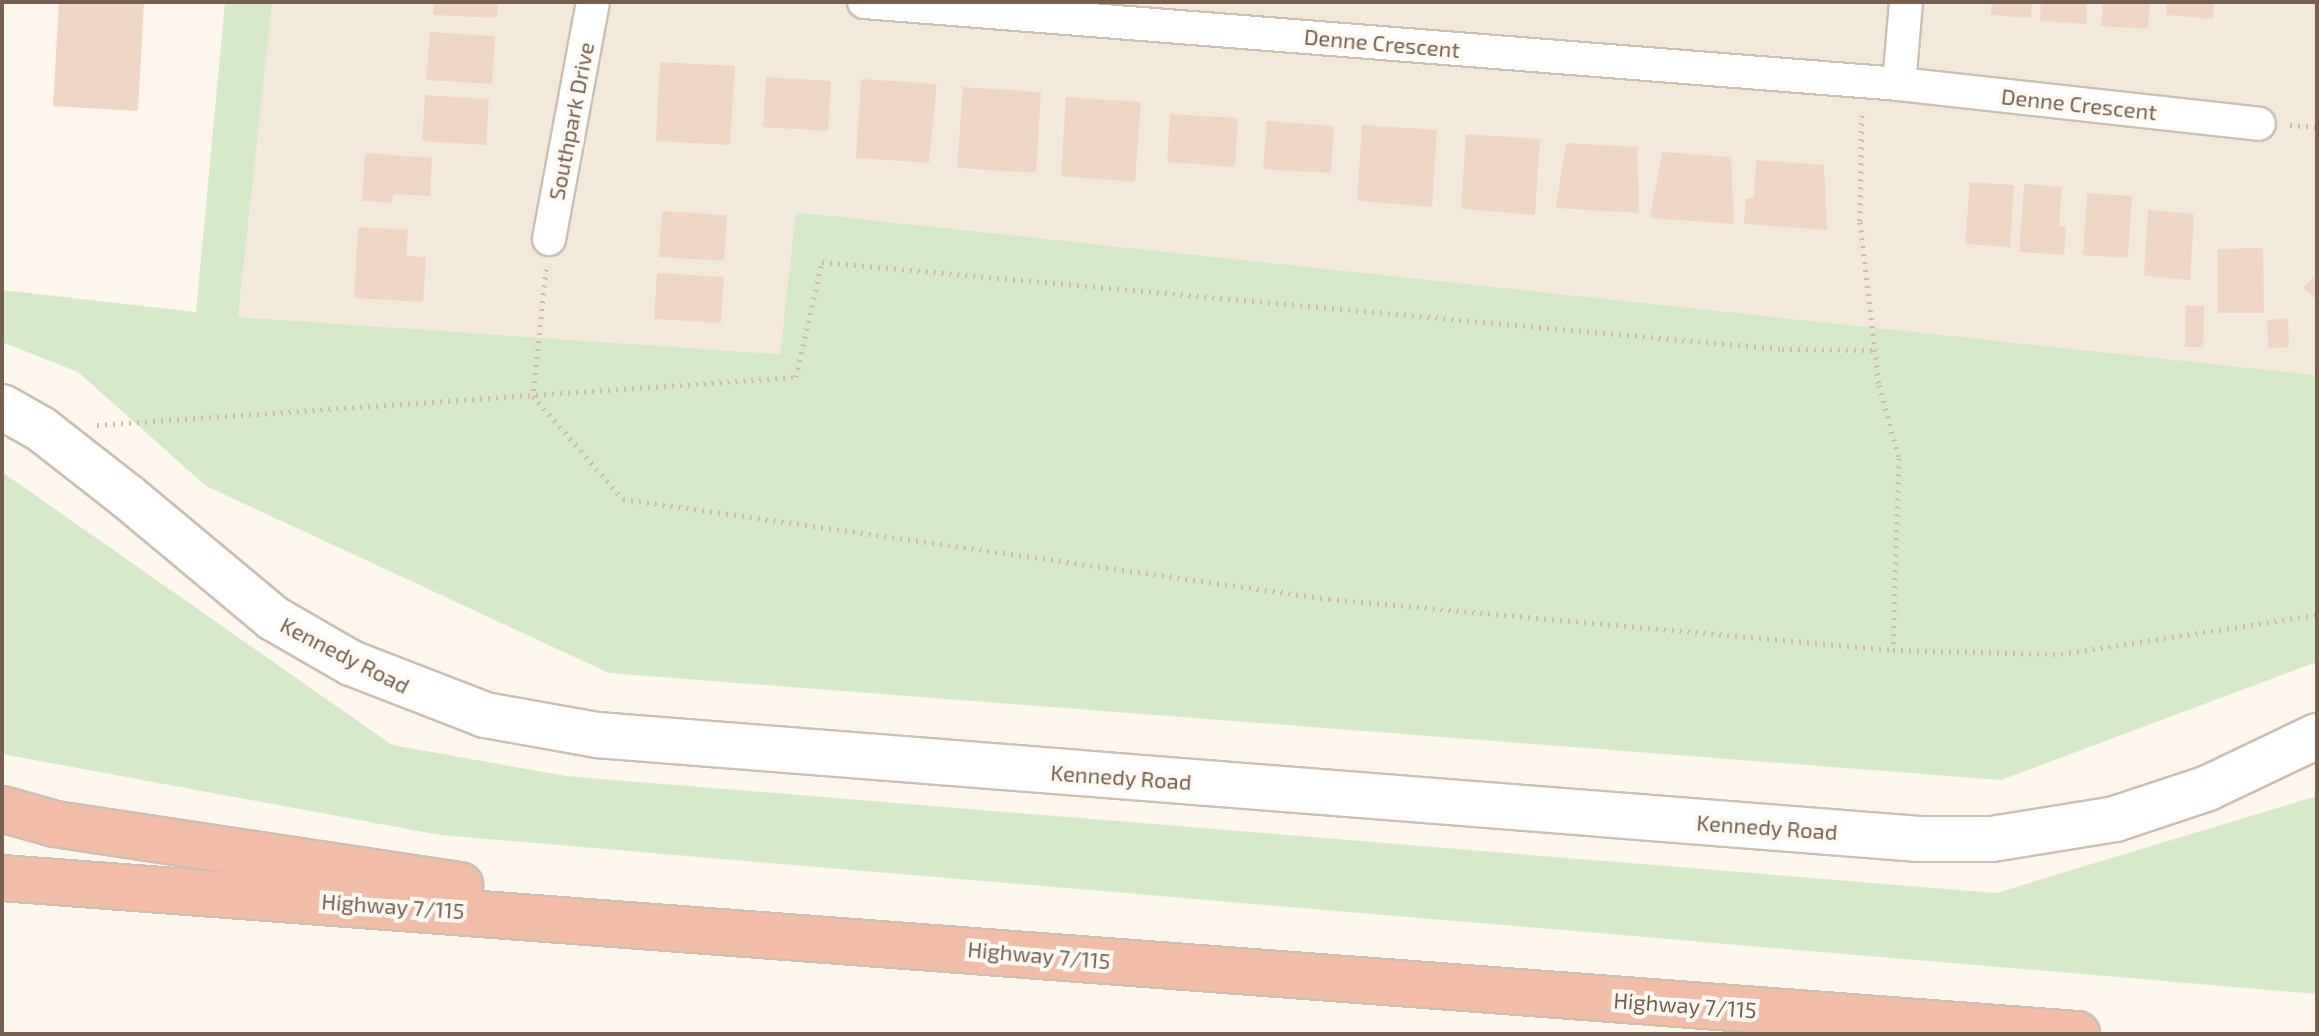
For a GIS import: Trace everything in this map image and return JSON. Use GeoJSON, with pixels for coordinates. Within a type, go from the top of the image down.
{"type":"FeatureCollection","features":[{"type":"Feature","properties":{"kind":"highway"},"geometry":{"type":"LineString","coordinates":[[2,809],[55,824],[544,898],[930,946]]}},
{"type":"Feature","properties":{"kind":"highway","name":"Highway 7/115"},"geometry":{"type":"LineString","coordinates":[[2,878],[2077,1034]]}},
{"type":"Feature","properties":{"kind":"street","name":"Southpark Drive"},"geometry":{"type":"LineString","coordinates":[[549,239],[593,2]]}},
{"type":"Feature","properties":{"kind":"street","name":"Denne Crescent"},"geometry":{"type":"LineString","coordinates":[[864,2],[1899,84],[2259,124]]}},
{"type":"Feature","properties":{"kind":"street"},"geometry":{"type":"LineString","coordinates":[[1899,84],[1906,2]]}},
{"type":"Feature","properties":{"kind":"street","name":"Kennedy Road"},"geometry":{"type":"LineString","coordinates":[[2,407],[41,429],[273,618],[351,663],[485,715],[597,735],[1919,839],[1992,839],[2115,819],[2208,788],[2317,736]]}},
{"type":"Feature","properties":{"kind":"path"},"geometry":{"type":"LineString","coordinates":[[1863,81],[1860,222],[1875,350],[1899,458],[1893,650]]}},
{"type":"Feature","properties":{"kind":"path"},"geometry":{"type":"LineString","coordinates":[[549,239],[533,396],[623,499],[1329,599],[1893,650],[2061,654],[2317,615]]}},
{"type":"Feature","properties":{"kind":"path"},"geometry":{"type":"LineString","coordinates":[[41,429],[796,377],[822,262],[1782,349],[1875,350]]}},
{"type":"Feature","properties":{"kind":"shaded area"},"geometry":{"type":"Polygon","coordinates":[[[270,2],[2317,2],[2317,375],[797,212],[780,354],[238,317],[270,2]]]}},
{"type":"Feature","properties":{"kind":"green space"},"geometry":{"type":"Polygon","coordinates":[[[225,2],[272,2],[238,317],[780,354],[796,212],[2317,375],[2317,662],[2001,780],[609,673],[206,486],[78,372],[2,342],[2,290],[196,312],[225,2]]]}},
{"type":"Feature","properties":{"kind":"green space"},"geometry":{"type":"Polygon","coordinates":[[[2,472],[392,745],[566,776],[1996,893],[2317,796],[2317,994],[440,835],[2,754],[2,472]]]}},
{"type":"Feature","properties":{"kind":"building"},"geometry":{"type":"Polygon","coordinates":[[[59,2],[144,2],[138,111],[53,106],[59,2]]]}},
{"type":"Feature","properties":{"kind":"building"},"geometry":{"type":"Polygon","coordinates":[[[434,2],[498,2],[497,18],[433,15],[434,2]]]}},
{"type":"Feature","properties":{"kind":"building"},"geometry":{"type":"Polygon","coordinates":[[[1992,2],[2032,2],[2031,18],[1991,15],[1992,2]]]}},
{"type":"Feature","properties":{"kind":"building"},"geometry":{"type":"Polygon","coordinates":[[[2041,2],[2087,2],[2086,24],[2040,21],[2041,2]]]}},
{"type":"Feature","properties":{"kind":"building"},"geometry":{"type":"Polygon","coordinates":[[[2103,2],[2150,2],[2148,29],[2101,26],[2103,2]]]}},
{"type":"Feature","properties":{"kind":"building"},"geometry":{"type":"Polygon","coordinates":[[[2167,2],[2214,2],[2213,19],[2166,15],[2167,2]]]}},
{"type":"Feature","properties":{"kind":"building"},"geometry":{"type":"Polygon","coordinates":[[[430,32],[495,36],[492,84],[426,80],[430,32]]]}},
{"type":"Feature","properties":{"kind":"building"},"geometry":{"type":"Polygon","coordinates":[[[660,62],[735,66],[730,145],[656,141],[660,62]]]}},
{"type":"Feature","properties":{"kind":"building"},"geometry":{"type":"Polygon","coordinates":[[[766,77],[831,81],[828,131],[763,127],[766,77]]]}},
{"type":"Feature","properties":{"kind":"building"},"geometry":{"type":"Polygon","coordinates":[[[861,79],[937,84],[929,163],[856,158],[861,79]]]}},
{"type":"Feature","properties":{"kind":"building"},"geometry":{"type":"Polygon","coordinates":[[[963,87],[1041,92],[1036,173],[957,168],[963,87]]]}},
{"type":"Feature","properties":{"kind":"building"},"geometry":{"type":"Polygon","coordinates":[[[425,95],[489,99],[486,145],[422,141],[425,95]]]}},
{"type":"Feature","properties":{"kind":"building"},"geometry":{"type":"Polygon","coordinates":[[[1066,97],[1141,102],[1135,182],[1061,176],[1066,97]]]}},
{"type":"Feature","properties":{"kind":"building"},"geometry":{"type":"Polygon","coordinates":[[[1170,114],[1238,118],[1235,167],[1167,162],[1170,114]]]}},
{"type":"Feature","properties":{"kind":"building"},"geometry":{"type":"Polygon","coordinates":[[[1267,121],[1334,126],[1331,173],[1263,169],[1267,121]]]}},
{"type":"Feature","properties":{"kind":"building"},"geometry":{"type":"Polygon","coordinates":[[[1362,125],[1437,130],[1432,207],[1357,201],[1362,125]]]}},
{"type":"Feature","properties":{"kind":"building"},"geometry":{"type":"Polygon","coordinates":[[[1466,134],[1540,139],[1535,215],[1461,209],[1466,134]]]}},
{"type":"Feature","properties":{"kind":"building"},"geometry":{"type":"Polygon","coordinates":[[[1566,143],[1637,147],[1639,213],[1556,208],[1566,143]]]}},
{"type":"Feature","properties":{"kind":"building"},"geometry":{"type":"Polygon","coordinates":[[[1662,152],[1731,157],[1734,224],[1650,218],[1662,152]]]}},
{"type":"Feature","properties":{"kind":"building"},"geometry":{"type":"Polygon","coordinates":[[[365,153],[432,158],[430,196],[393,194],[392,203],[362,201],[365,153]]]}},
{"type":"Feature","properties":{"kind":"building"},"geometry":{"type":"Polygon","coordinates":[[[1756,160],[1824,165],[1827,230],[1744,224],[1746,198],[1754,198],[1756,160]]]}},
{"type":"Feature","properties":{"kind":"building"},"geometry":{"type":"Polygon","coordinates":[[[1970,182],[2014,185],[2010,247],[1965,244],[1970,182]]]}},
{"type":"Feature","properties":{"kind":"building"},"geometry":{"type":"Polygon","coordinates":[[[2024,184],[2062,187],[2059,226],[2066,226],[2064,255],[2019,252],[2024,184]]]}},
{"type":"Feature","properties":{"kind":"building"},"geometry":{"type":"Polygon","coordinates":[[[2087,193],[2132,196],[2128,258],[2083,255],[2087,193]]]}},
{"type":"Feature","properties":{"kind":"building"},"geometry":{"type":"Polygon","coordinates":[[[2148,210],[2194,214],[2190,280],[2144,276],[2148,210]]]}},
{"type":"Feature","properties":{"kind":"building"},"geometry":{"type":"Polygon","coordinates":[[[662,211],[727,215],[724,261],[659,257],[662,211]]]}},
{"type":"Feature","properties":{"kind":"building"},"geometry":{"type":"Polygon","coordinates":[[[358,227],[408,230],[406,256],[426,257],[423,302],[354,298],[358,227]]]}},
{"type":"Feature","properties":{"kind":"building"},"geometry":{"type":"Polygon","coordinates":[[[2263,248],[2264,313],[2218,313],[2218,249],[2263,248]]]}},
{"type":"Feature","properties":{"kind":"building"},"geometry":{"type":"Polygon","coordinates":[[[657,273],[724,277],[721,323],[654,319],[657,273]]]}},
{"type":"Feature","properties":{"kind":"building"},"geometry":{"type":"Polygon","coordinates":[[[2317,273],[2317,300],[2303,288],[2317,273]]]}},
{"type":"Feature","properties":{"kind":"building"},"geometry":{"type":"Polygon","coordinates":[[[2186,306],[2204,306],[2203,347],[2185,347],[2186,306]]]}},
{"type":"Feature","properties":{"kind":"building"},"geometry":{"type":"Polygon","coordinates":[[[2288,318],[2289,347],[2268,348],[2267,320],[2288,318]]]}}]}
